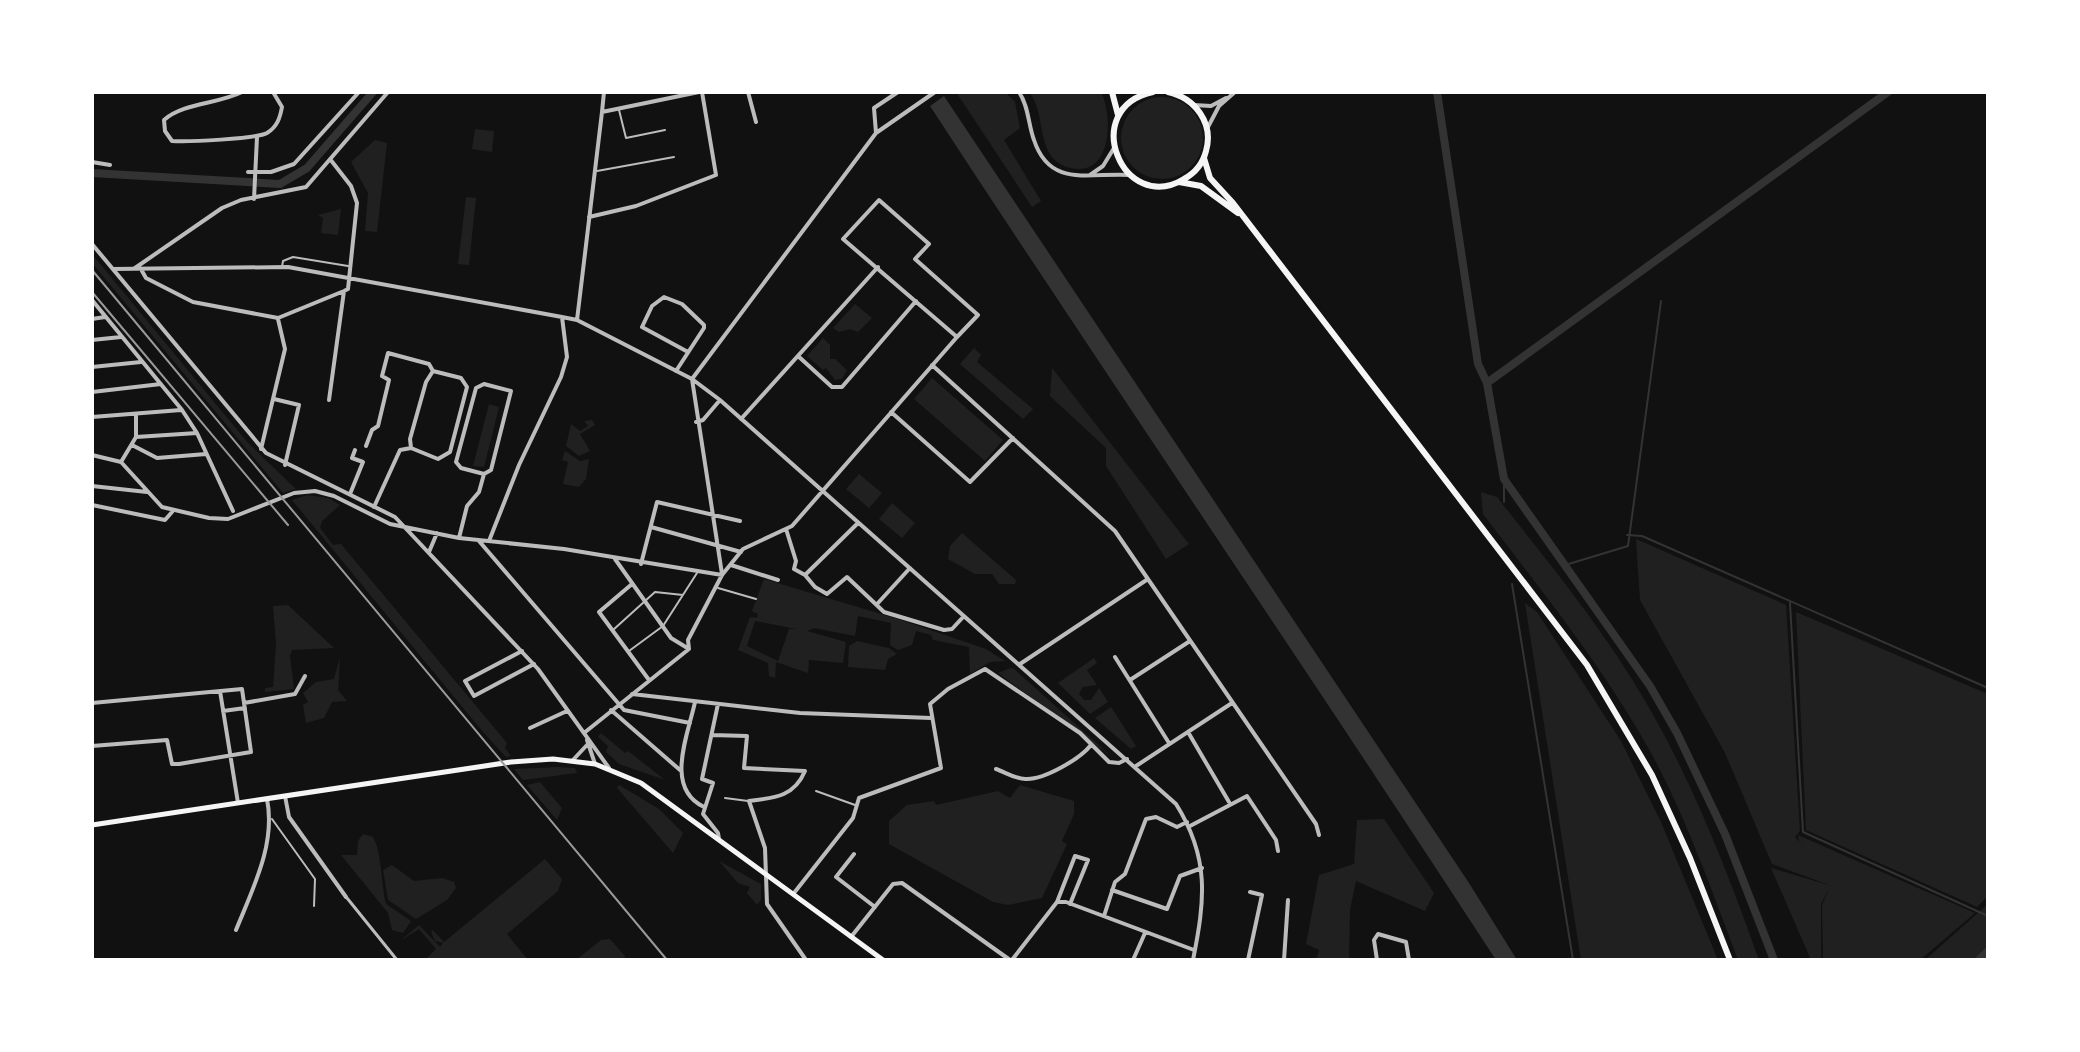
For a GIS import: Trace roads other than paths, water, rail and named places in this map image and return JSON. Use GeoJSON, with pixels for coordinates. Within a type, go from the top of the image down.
{"type":"FeatureCollection","features":[{"type":"Feature","properties":{"kind":"main road"},"geometry":{"type":"LineString","coordinates":[[1112,92],[1118,117],[1114,148],[1130,175],[1148,184],[1179,182],[1201,186],[1238,213]]}},
{"type":"Feature","properties":{"kind":"main road"},"geometry":{"type":"LineString","coordinates":[[1132,92],[1150,93]]}},
{"type":"Feature","properties":{"kind":"main road"},"geometry":{"type":"LineString","coordinates":[[1168,92],[1194,105],[1207,129],[1204,158],[1210,178],[1587,665],[1652,775],[1690,858],[1730,960]]}},
{"type":"Feature","properties":{"kind":"main road"},"geometry":{"type":"LineString","coordinates":[[1118,117],[1129,103],[1150,93]]}},
{"type":"Feature","properties":{"kind":"main road"},"geometry":{"type":"LineString","coordinates":[[1179,182],[1195,171],[1204,158]]}},
{"type":"Feature","properties":{"kind":"main road"},"geometry":{"type":"LineString","coordinates":[[92,825],[511,762],[572,761],[595,764],[641,783],[883,960]]}},
{"type":"Feature","properties":{"kind":"street"},"geometry":{"type":"LineString","coordinates":[[242,92],[199,108],[174,112],[164,120],[165,131],[172,141],[257,137],[270,132],[280,120],[282,107],[273,92]]}},
{"type":"Feature","properties":{"kind":"street"},"geometry":{"type":"LineString","coordinates":[[248,172],[271,172],[294,164],[359,92]]}},
{"type":"Feature","properties":{"kind":"street"},"geometry":{"type":"LineString","coordinates":[[133,270],[222,208],[254,196],[306,187],[388,92]]}},
{"type":"Feature","properties":{"kind":"street"},"geometry":{"type":"LineString","coordinates":[[577,320],[604,92]]}},
{"type":"Feature","properties":{"kind":"street"},"geometry":{"type":"LineString","coordinates":[[589,217],[636,206],[716,175],[700,92],[602,112]]}},
{"type":"Feature","properties":{"kind":"street"},"geometry":{"type":"LineString","coordinates":[[748,92],[756,122]]}},
{"type":"Feature","properties":{"kind":"street"},"geometry":{"type":"LineString","coordinates":[[876,133],[874,108],[898,92]]}},
{"type":"Feature","properties":{"kind":"street"},"geometry":{"type":"LineString","coordinates":[[722,575],[696,422],[692,379],[876,133],[935,92]]}},
{"type":"Feature","properties":{"kind":"street"},"geometry":{"type":"LineString","coordinates":[[1019,92],[1034,143],[1049,166],[1065,176],[1130,175]]}},
{"type":"Feature","properties":{"kind":"street"},"geometry":{"type":"LineString","coordinates":[[1194,105],[1211,106],[1236,92]]}},
{"type":"Feature","properties":{"kind":"street"},"geometry":{"type":"LineString","coordinates":[[1207,129],[1219,106],[1236,92]]}},
{"type":"Feature","properties":{"kind":"street"},"geometry":{"type":"LineString","coordinates":[[254,196],[257,137]]}},
{"type":"Feature","properties":{"kind":"street"},"geometry":{"type":"LineString","coordinates":[[1088,177],[1103,166],[1114,148]]}},
{"type":"Feature","properties":{"kind":"street"},"geometry":{"type":"LineString","coordinates":[[329,400],[357,203],[351,186],[330,159]]}},
{"type":"Feature","properties":{"kind":"street"},"geometry":{"type":"LineString","coordinates":[[92,162],[110,165]]}},
{"type":"Feature","properties":{"kind":"street"},"geometry":{"type":"LineString","coordinates":[[689,649],[688,640],[722,575],[741,552],[752,542],[786,529],[978,315],[915,259],[929,244],[879,200],[843,239],[957,337]]}},
{"type":"Feature","properties":{"kind":"street"},"geometry":{"type":"LineString","coordinates":[[92,244],[261,449],[285,465],[395,517],[534,664],[609,768]]}},
{"type":"Feature","properties":{"kind":"street"},"geometry":{"type":"LineString","coordinates":[[113,269],[282,267],[562,317],[577,320],[692,379],[720,400],[1167,794],[1189,824],[1202,868],[1202,907],[1193,960]]}},
{"type":"Feature","properties":{"kind":"street"},"geometry":{"type":"LineString","coordinates":[[741,419],[878,267]]}},
{"type":"Feature","properties":{"kind":"street"},"geometry":{"type":"LineString","coordinates":[[141,270],[146,278],[193,302],[278,318],[344,291]]}},
{"type":"Feature","properties":{"kind":"street"},"geometry":{"type":"LineString","coordinates":[[676,371],[688,352],[704,325],[682,304],[664,297],[652,306],[642,327],[688,352]]}},
{"type":"Feature","properties":{"kind":"street"},"geometry":{"type":"LineString","coordinates":[[92,300],[182,410],[197,433],[233,511]]}},
{"type":"Feature","properties":{"kind":"street"},"geometry":{"type":"LineString","coordinates":[[798,356],[832,387],[842,387],[916,301]]}},
{"type":"Feature","properties":{"kind":"street"},"geometry":{"type":"LineString","coordinates":[[92,319],[106,317]]}},
{"type":"Feature","properties":{"kind":"street"},"geometry":{"type":"LineString","coordinates":[[489,541],[519,465],[561,377],[567,357],[562,317]]}},
{"type":"Feature","properties":{"kind":"street"},"geometry":{"type":"LineString","coordinates":[[261,449],[285,349],[278,318]]}},
{"type":"Feature","properties":{"kind":"street"},"geometry":{"type":"LineString","coordinates":[[92,340],[123,337]]}},
{"type":"Feature","properties":{"kind":"street"},"geometry":{"type":"LineString","coordinates":[[366,446],[372,430],[378,426],[389,380],[382,376],[388,353],[429,364],[433,371],[461,378],[467,387],[450,452],[438,459],[411,448],[400,450],[374,507]]}},
{"type":"Feature","properties":{"kind":"street"},"geometry":{"type":"LineString","coordinates":[[92,367],[143,361]]}},
{"type":"Feature","properties":{"kind":"street"},"geometry":{"type":"LineString","coordinates":[[932,365],[1107,522],[1316,824],[1319,835]]}},
{"type":"Feature","properties":{"kind":"street"},"geometry":{"type":"LineString","coordinates":[[411,448],[410,439],[426,382],[433,371]]}},
{"type":"Feature","properties":{"kind":"street"},"geometry":{"type":"LineString","coordinates":[[92,392],[161,384]]}},
{"type":"Feature","properties":{"kind":"street"},"geometry":{"type":"LineString","coordinates":[[459,538],[467,506],[479,492],[484,474],[491,470],[511,391],[484,384],[476,388],[456,462],[461,468],[484,474]]}},
{"type":"Feature","properties":{"kind":"street"},"geometry":{"type":"LineString","coordinates":[[274,399],[299,405],[285,465]]}},
{"type":"Feature","properties":{"kind":"street"},"geometry":{"type":"LineString","coordinates":[[696,422],[703,420],[720,400]]}},
{"type":"Feature","properties":{"kind":"street"},"geometry":{"type":"LineString","coordinates":[[92,417],[182,410]]}},
{"type":"Feature","properties":{"kind":"street"},"geometry":{"type":"LineString","coordinates":[[891,412],[970,482],[1013,438]]}},
{"type":"Feature","properties":{"kind":"street"},"geometry":{"type":"LineString","coordinates":[[121,462],[136,437],[136,414]]}},
{"type":"Feature","properties":{"kind":"street"},"geometry":{"type":"LineString","coordinates":[[136,437],[197,433]]}},
{"type":"Feature","properties":{"kind":"street"},"geometry":{"type":"LineString","coordinates":[[132,445],[157,458],[207,454]]}},
{"type":"Feature","properties":{"kind":"street"},"geometry":{"type":"LineString","coordinates":[[350,494],[363,462],[352,458],[355,450]]}},
{"type":"Feature","properties":{"kind":"street"},"geometry":{"type":"LineString","coordinates":[[92,455],[121,462],[162,507],[173,511],[222,520],[286,496],[325,492],[390,524],[404,527],[459,538],[722,575]]}},
{"type":"Feature","properties":{"kind":"street"},"geometry":{"type":"LineString","coordinates":[[92,486],[147,492]]}},
{"type":"Feature","properties":{"kind":"street"},"geometry":{"type":"LineString","coordinates":[[641,564],[657,502],[740,521]]}},
{"type":"Feature","properties":{"kind":"street"},"geometry":{"type":"LineString","coordinates":[[92,505],[165,520],[173,511]]}},
{"type":"Feature","properties":{"kind":"street"},"geometry":{"type":"LineString","coordinates":[[805,575],[858,523]]}},
{"type":"Feature","properties":{"kind":"street"},"geometry":{"type":"LineString","coordinates":[[651,527],[718,543],[741,552]]}},
{"type":"Feature","properties":{"kind":"street"},"geometry":{"type":"LineString","coordinates":[[786,529],[796,561],[794,569],[827,594],[847,577],[878,603],[884,612],[944,630],[952,629],[964,616]]}},
{"type":"Feature","properties":{"kind":"street"},"geometry":{"type":"LineString","coordinates":[[429,552],[437,533]]}},
{"type":"Feature","properties":{"kind":"street"},"geometry":{"type":"LineString","coordinates":[[479,541],[624,710],[690,723]]}},
{"type":"Feature","properties":{"kind":"street"},"geometry":{"type":"LineString","coordinates":[[614,558],[671,638],[689,649]]}},
{"type":"Feature","properties":{"kind":"street"},"geometry":{"type":"LineString","coordinates":[[731,565],[778,580]]}},
{"type":"Feature","properties":{"kind":"street"},"geometry":{"type":"LineString","coordinates":[[878,603],[910,568]]}},
{"type":"Feature","properties":{"kind":"street"},"geometry":{"type":"LineString","coordinates":[[1020,664],[1148,579]]}},
{"type":"Feature","properties":{"kind":"street"},"geometry":{"type":"LineString","coordinates":[[632,584],[599,612],[649,680]]}},
{"type":"Feature","properties":{"kind":"street"},"geometry":{"type":"LineString","coordinates":[[1130,680],[1190,641]]}},
{"type":"Feature","properties":{"kind":"street"},"geometry":{"type":"LineString","coordinates":[[585,735],[611,710],[689,649]]}},
{"type":"Feature","properties":{"kind":"street"},"geometry":{"type":"LineString","coordinates":[[522,651],[465,681],[474,696],[534,664]]}},
{"type":"Feature","properties":{"kind":"street"},"geometry":{"type":"LineString","coordinates":[[1115,657],[1169,743]]}},
{"type":"Feature","properties":{"kind":"street"},"geometry":{"type":"LineString","coordinates":[[794,893],[853,818],[855,805],[868,793],[941,768],[930,704],[936,697],[985,669],[1080,733],[1109,762],[1119,763],[1127,758]]}},
{"type":"Feature","properties":{"kind":"street"},"geometry":{"type":"LineString","coordinates":[[223,711],[299,692],[305,676]]}},
{"type":"Feature","properties":{"kind":"street"},"geometry":{"type":"LineString","coordinates":[[92,703],[242,689],[251,752],[172,764],[167,740],[92,746]]}},
{"type":"Feature","properties":{"kind":"street"},"geometry":{"type":"LineString","coordinates":[[220,691],[238,803]]}},
{"type":"Feature","properties":{"kind":"street"},"geometry":{"type":"LineString","coordinates":[[632,694],[851,717],[931,718]]}},
{"type":"Feature","properties":{"kind":"street"},"geometry":{"type":"LineString","coordinates":[[680,772],[695,701]]}},
{"type":"Feature","properties":{"kind":"street"},"geometry":{"type":"LineString","coordinates":[[1136,766],[1232,703]]}},
{"type":"Feature","properties":{"kind":"street"},"geometry":{"type":"LineString","coordinates":[[718,704],[702,779],[713,783],[703,816],[718,833],[719,839]]}},
{"type":"Feature","properties":{"kind":"street"},"geometry":{"type":"LineString","coordinates":[[611,710],[680,772],[693,802],[704,807]]}},
{"type":"Feature","properties":{"kind":"street"},"geometry":{"type":"LineString","coordinates":[[530,728],[567,711]]}},
{"type":"Feature","properties":{"kind":"street"},"geometry":{"type":"LineString","coordinates":[[1188,732],[1229,802]]}},
{"type":"Feature","properties":{"kind":"street"},"geometry":{"type":"LineString","coordinates":[[585,735],[595,764]]}},
{"type":"Feature","properties":{"kind":"street"},"geometry":{"type":"LineString","coordinates":[[712,735],[747,736],[744,768],[805,771],[797,786],[785,795],[749,801],[765,848],[770,910],[806,960]]}},
{"type":"Feature","properties":{"kind":"street"},"geometry":{"type":"LineString","coordinates":[[572,761],[587,745]]}},
{"type":"Feature","properties":{"kind":"street"},"geometry":{"type":"LineString","coordinates":[[996,769],[1023,779],[1032,779],[1078,756],[1091,745]]}},
{"type":"Feature","properties":{"kind":"street"},"geometry":{"type":"LineString","coordinates":[[285,796],[289,817],[346,897],[397,960]]}},
{"type":"Feature","properties":{"kind":"street"},"geometry":{"type":"LineString","coordinates":[[1104,916],[1112,890],[1125,874],[1146,819],[1156,817],[1177,827],[1247,796],[1254,802],[1278,851]]}},
{"type":"Feature","properties":{"kind":"street"},"geometry":{"type":"LineString","coordinates":[[236,930],[258,876],[272,819],[267,799]]}},
{"type":"Feature","properties":{"kind":"street"},"geometry":{"type":"LineString","coordinates":[[854,854],[836,877],[875,907]]}},
{"type":"Feature","properties":{"kind":"street"},"geometry":{"type":"LineString","coordinates":[[851,937],[893,884],[902,883],[1011,960],[1057,902],[1075,856],[1088,860],[1070,904]]}},
{"type":"Feature","properties":{"kind":"street"},"geometry":{"type":"LineString","coordinates":[[1112,890],[1167,909],[1180,876],[1202,868]]}},
{"type":"Feature","properties":{"kind":"street"},"geometry":{"type":"LineString","coordinates":[[1248,960],[1262,895],[1250,892]]}},
{"type":"Feature","properties":{"kind":"street"},"geometry":{"type":"LineString","coordinates":[[1284,960],[1288,900]]}},
{"type":"Feature","properties":{"kind":"street"},"geometry":{"type":"LineString","coordinates":[[1057,902],[1195,950]]}},
{"type":"Feature","properties":{"kind":"street"},"geometry":{"type":"LineString","coordinates":[[1133,960],[1145,932]]}},
{"type":"Feature","properties":{"kind":"street"},"geometry":{"type":"LineString","coordinates":[[1377,960],[1374,940],[1378,934],[1406,942],[1409,960]]}},
{"type":"Feature","properties":{"kind":"lane"},"geometry":{"type":"LineString","coordinates":[[618,109],[626,138],[665,130]]}},
{"type":"Feature","properties":{"kind":"lane"},"geometry":{"type":"LineString","coordinates":[[595,171],[674,157]]}},
{"type":"Feature","properties":{"kind":"lane"},"geometry":{"type":"LineString","coordinates":[[282,267],[283,261],[293,257],[349,267]]}},
{"type":"Feature","properties":{"kind":"lane"},"geometry":{"type":"LineString","coordinates":[[628,652],[663,626],[698,572]]}},
{"type":"Feature","properties":{"kind":"lane"},"geometry":{"type":"LineString","coordinates":[[717,588],[756,599]]}},
{"type":"Feature","properties":{"kind":"lane"},"geometry":{"type":"LineString","coordinates":[[612,630],[655,592],[683,595]]}},
{"type":"Feature","properties":{"kind":"lane"},"geometry":{"type":"LineString","coordinates":[[816,791],[855,805]]}},
{"type":"Feature","properties":{"kind":"lane"},"geometry":{"type":"LineString","coordinates":[[725,798],[749,801]]}},
{"type":"Feature","properties":{"kind":"lane"},"geometry":{"type":"LineString","coordinates":[[272,819],[315,879],[314,906]]}},
{"type":"Feature","properties":{"kind":"waterway"},"geometry":{"type":"LineString","coordinates":[[92,173],[280,184],[307,168],[373,92]]}},
{"type":"Feature","properties":{"kind":"waterway"},"geometry":{"type":"LineString","coordinates":[[1437,92],[1478,364],[1487,383]]}},
{"type":"Feature","properties":{"kind":"waterway"},"geometry":{"type":"LineString","coordinates":[[1774,960],[1725,834],[1677,733],[1650,686],[1504,479],[1487,383],[1888,92]]}},
{"type":"Feature","properties":{"kind":"waterway"},"geometry":{"type":"LineString","coordinates":[[1562,566],[1628,546],[1661,301]]}},
{"type":"Feature","properties":{"kind":"waterway"},"geometry":{"type":"LineString","coordinates":[[1504,479],[1504,502]]}},
{"type":"Feature","properties":{"kind":"waterway"},"geometry":{"type":"LineString","coordinates":[[1627,535],[1642,536],[1988,688]]}},
{"type":"Feature","properties":{"kind":"waterway"},"geometry":{"type":"LineString","coordinates":[[1512,584],[1573,960]]}},
{"type":"Feature","properties":{"kind":"waterway"},"geometry":{"type":"LineString","coordinates":[[1790,603],[1803,832],[1988,916]]}},
{"type":"Feature","properties":{"kind":"waterway"},"geometry":{"type":"LineString","coordinates":[[1979,960],[1988,951]]}},
{"type":"Feature","properties":{"kind":"railway"},"geometry":{"type":"LineString","coordinates":[[92,270],[667,960]]}},
{"type":"Feature","properties":{"kind":"railway"},"geometry":{"type":"LineString","coordinates":[[92,292],[288,525]]}}]}
